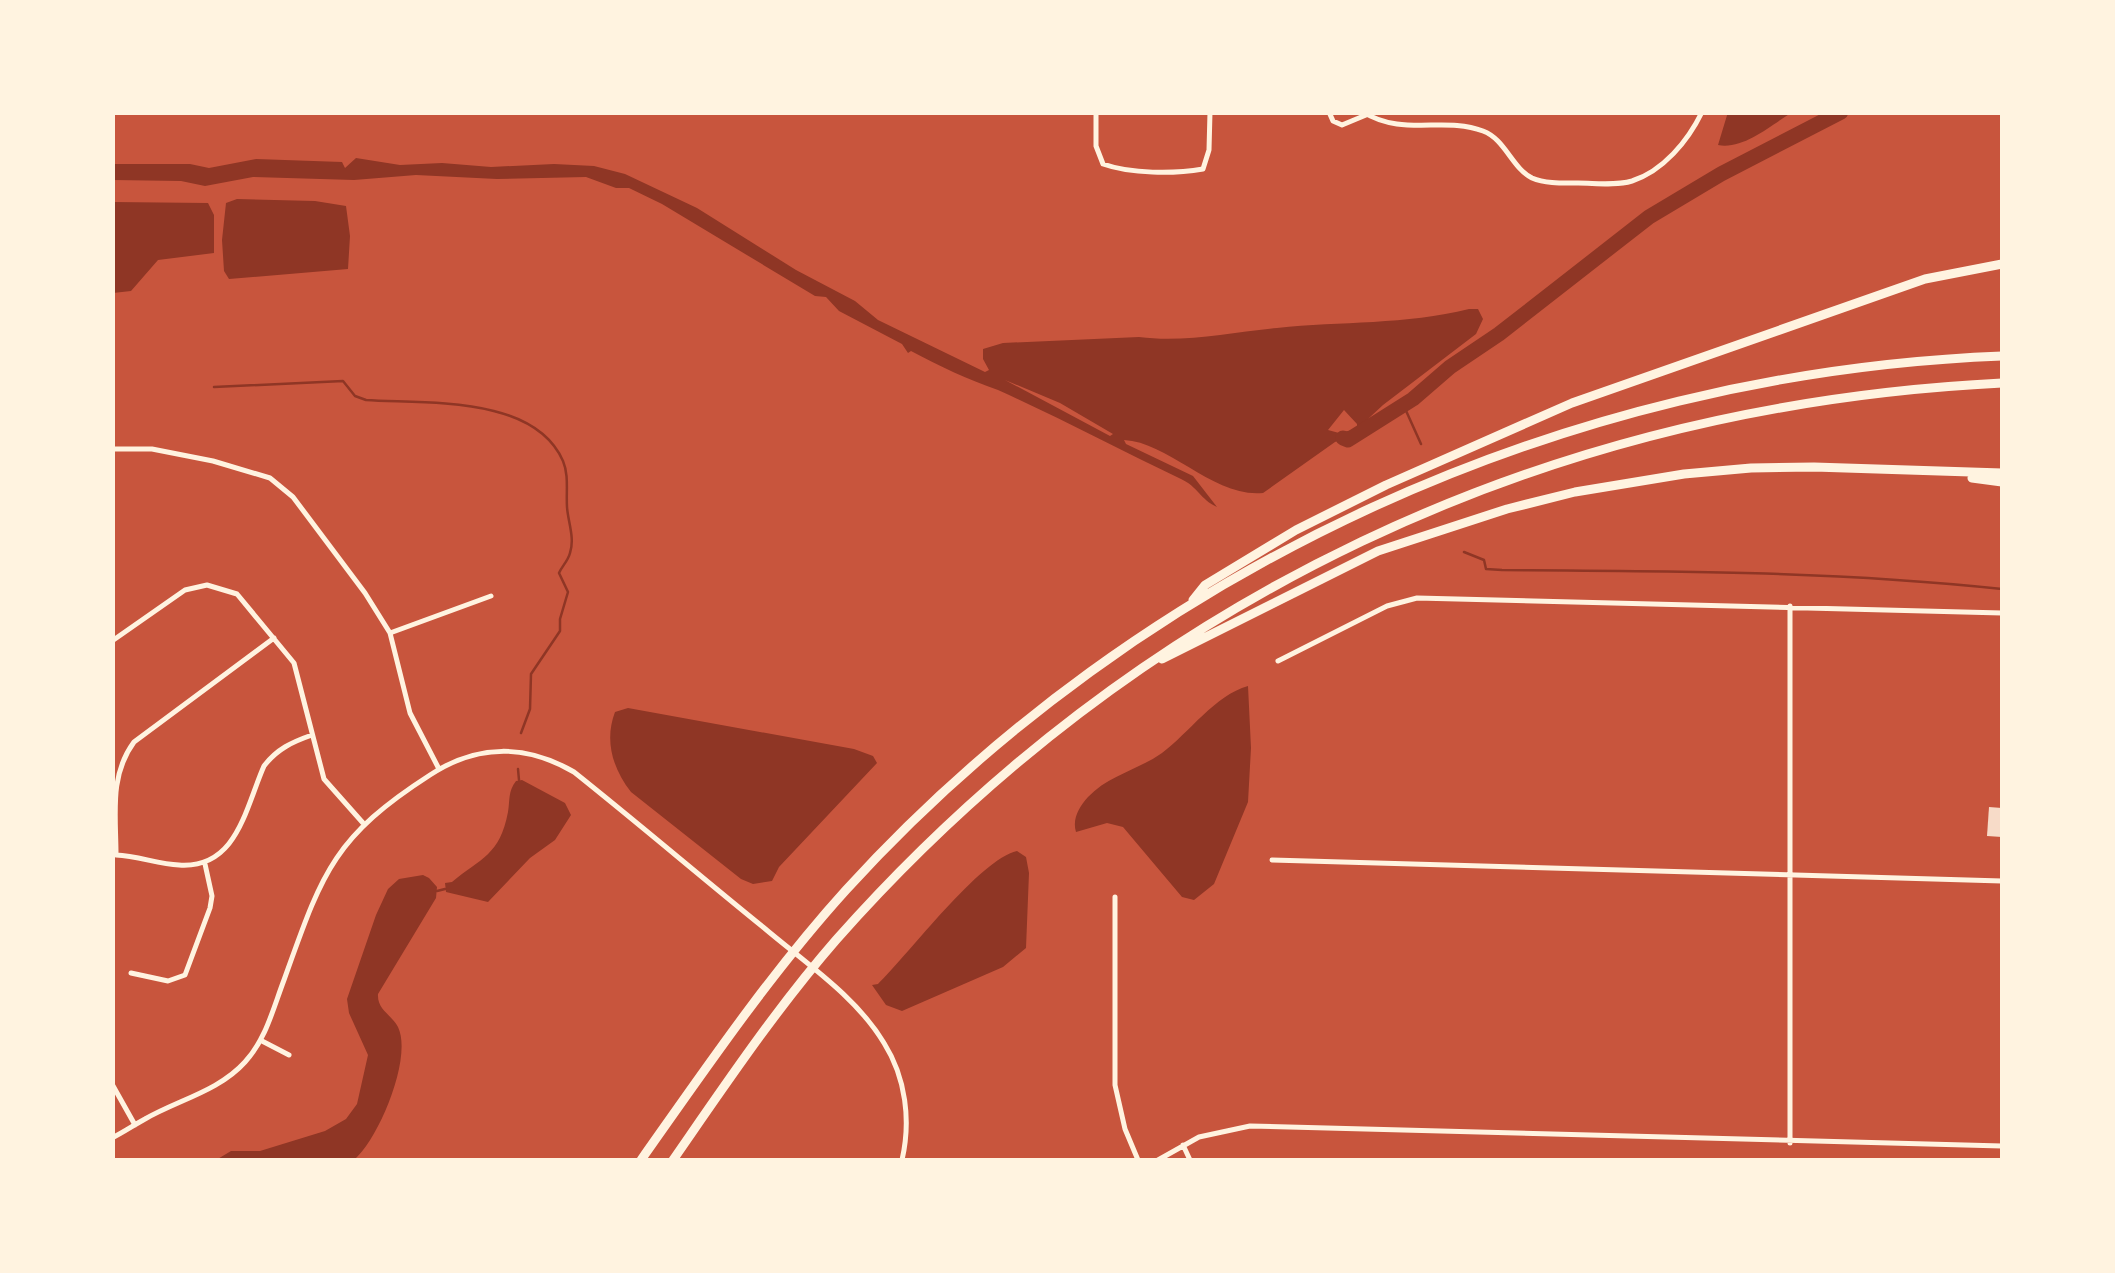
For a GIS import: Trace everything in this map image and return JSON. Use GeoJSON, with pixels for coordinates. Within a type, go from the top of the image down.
{"type":"FeatureCollection","features":[{"type":"Feature","properties":{"kind":"highway"},"geometry":{"type":"LineString","coordinates":[[1188,606],[1205,585],[1296,530],[1419,470],[1572,403],[1925,278],[2002,264]]}},
{"type":"Feature","properties":{"kind":"highway"},"geometry":{"type":"LineString","coordinates":[[641,1160],[815,925],[892,842],[989,753],[1073,685],[1188,606],[1304,540],[1387,500],[1475,462],[1578,428],[1665,404],[1827,371],[2002,356]]}},
{"type":"Feature","properties":{"kind":"highway"},"geometry":{"type":"LineString","coordinates":[[673,1160],[790,996],[834,942],[912,860],[1077,714],[1242,604],[1350,546],[1428,510],[1537,469],[1630,440],[1726,417],[1858,394],[2002,382]]}},
{"type":"Feature","properties":{"kind":"highway"},"geometry":{"type":"LineString","coordinates":[[1146,666],[1378,551],[1507,509],[1575,492],[1684,474],[1751,468],[2002,473]]}},
{"type":"Feature","properties":{"kind":"highway"},"geometry":{"type":"LineString","coordinates":[[1950,474],[2002,482]]}},
{"type":"Feature","properties":{"kind":"street"},"geometry":{"type":"LineString","coordinates":[[1096,112],[1096,146],[1103,164],[1120,170],[1203,169],[1209,150],[1210,112]]}},
{"type":"Feature","properties":{"kind":"street"},"geometry":{"type":"LineString","coordinates":[[1328,112],[1333,121],[1342,125],[1364,114],[1398,126],[1482,130],[1495,137],[1529,177],[1598,184],[1634,180],[1661,164],[1677,151],[1702,112]]}},
{"type":"Feature","properties":{"kind":"street"},"geometry":{"type":"LineString","coordinates":[[112,449],[178,453],[256,473],[293,497],[365,592],[390,633],[410,714],[439,769]]}},
{"type":"Feature","properties":{"kind":"street"},"geometry":{"type":"LineString","coordinates":[[112,640],[177,593],[208,586],[237,594],[298,674],[324,779],[363,824]]}},
{"type":"Feature","properties":{"kind":"street"},"geometry":{"type":"LineString","coordinates":[[390,633],[491,596]]}},
{"type":"Feature","properties":{"kind":"street"},"geometry":{"type":"LineString","coordinates":[[1278,661],[1388,606],[1417,598],[2002,613]]}},
{"type":"Feature","properties":{"kind":"street"},"geometry":{"type":"LineString","coordinates":[[1790,606],[1790,1142]]}},
{"type":"Feature","properties":{"kind":"street"},"geometry":{"type":"LineString","coordinates":[[274,638],[134,742],[124,755],[116,778],[114,855],[146,857],[177,865],[205,864],[227,850],[235,839],[272,756],[294,741],[312,735]]}},
{"type":"Feature","properties":{"kind":"street"},"geometry":{"type":"LineString","coordinates":[[112,1138],[219,1083],[242,1066],[262,1041],[317,890],[336,856],[363,824],[390,800],[468,755],[487,751],[528,752],[560,764],[594,788],[868,1020],[894,1062],[906,1108],[902,1160]]}},
{"type":"Feature","properties":{"kind":"street"},"geometry":{"type":"LineString","coordinates":[[1272,860],[2002,881]]}},
{"type":"Feature","properties":{"kind":"street"},"geometry":{"type":"LineString","coordinates":[[131,973],[168,981],[178,980],[189,969],[212,896],[205,864]]}},
{"type":"Feature","properties":{"kind":"street"},"geometry":{"type":"LineString","coordinates":[[1115,897],[1115,1085],[1125,1128],[1138,1160]]}},
{"type":"Feature","properties":{"kind":"street"},"geometry":{"type":"LineString","coordinates":[[262,1041],[289,1056]]}},
{"type":"Feature","properties":{"kind":"street"},"geometry":{"type":"LineString","coordinates":[[112,1084],[135,1126]]}},
{"type":"Feature","properties":{"kind":"street"},"geometry":{"type":"LineString","coordinates":[[1158,1160],[1217,1131],[1250,1126],[2002,1146]]}},
{"type":"Feature","properties":{"kind":"street"},"geometry":{"type":"LineString","coordinates":[[1183,1145],[1190,1160]]}},
{"type":"Feature","properties":{"kind":"shaded area"},"geometry":{"type":"Polygon","coordinates":[[[1728,112],[1791,113],[1747,140],[1718,145],[1728,112]]]}},
{"type":"Feature","properties":{"kind":"shaded area"},"geometry":{"type":"Polygon","coordinates":[[[356,158],[400,165],[594,166],[625,174],[697,208],[796,270],[855,301],[878,320],[985,372],[989,370],[983,349],[1003,343],[1191,338],[1421,318],[1469,309],[1478,309],[1483,319],[1476,334],[1369,418],[1359,440],[1346,438],[1335,442],[1263,493],[1227,487],[1158,450],[1124,440],[1193,476],[1217,507],[1181,479],[998,390],[908,353],[902,344],[839,311],[826,297],[815,296],[629,188],[616,188],[586,177],[253,177],[205,186],[181,181],[113,180],[113,164],[190,164],[209,168],[256,159],[342,162],[345,168],[356,158]],[[1005,380],[1110,436],[1113,434],[1060,403],[1005,380]],[[1344,410],[1328,430],[1339,433],[1357,429],[1344,410]]]}},
{"type":"Feature","properties":{"kind":"shaded area"},"geometry":{"type":"Polygon","coordinates":[[[237,199],[315,201],[346,206],[350,236],[348,269],[229,279],[224,271],[222,240],[226,203],[237,199]]]}},
{"type":"Feature","properties":{"kind":"shaded area"},"geometry":{"type":"Polygon","coordinates":[[[113,202],[208,203],[214,215],[214,253],[158,260],[131,291],[113,293],[113,202]]]}},
{"type":"Feature","properties":{"kind":"shaded area"},"geometry":{"type":"Polygon","coordinates":[[[1248,686],[1248,802],[1214,884],[1194,900],[1182,897],[1123,827],[1107,823],[1076,832],[1077,813],[1096,789],[1162,753],[1224,697],[1248,686]]]}},
{"type":"Feature","properties":{"kind":"shaded area"},"geometry":{"type":"Polygon","coordinates":[[[628,708],[854,749],[873,756],[877,763],[779,867],[772,881],[753,884],[741,879],[631,792],[615,764],[610,744],[615,712],[628,708]]]}},
{"type":"Feature","properties":{"kind":"shaded area"},"geometry":{"type":"Polygon","coordinates":[[[522,780],[565,803],[571,815],[555,840],[530,858],[488,902],[446,892],[445,883],[452,882],[494,847],[504,826],[512,788],[522,780]]]}},
{"type":"Feature","properties":{"kind":"shaded area"},"geometry":{"type":"Polygon","coordinates":[[[1017,851],[1026,857],[1029,873],[1026,948],[1003,967],[902,1011],[886,1005],[872,985],[878,984],[984,871],[1017,851]]]}},
{"type":"Feature","properties":{"kind":"shaded area"},"geometry":{"type":"Polygon","coordinates":[[[423,875],[437,887],[436,898],[378,994],[382,1008],[398,1027],[401,1058],[391,1098],[363,1150],[354,1160],[216,1160],[231,1151],[260,1151],[325,1131],[346,1119],[357,1104],[368,1055],[349,1013],[347,999],[388,889],[399,879],[423,875]]]}},
{"type":"Feature","properties":{"kind":"building"},"geometry":{"type":"Polygon","coordinates":[[[1989,807],[2002,808],[2002,837],[1987,836],[1989,807]]]}},
{"type":"Feature","properties":{"kind":"waterway"},"geometry":{"type":"LineString","coordinates":[[1343,438],[1348,440],[1413,399],[1649,217],[1721,174],[1841,112]]}},
{"type":"Feature","properties":{"kind":"waterway"},"geometry":{"type":"LineString","coordinates":[[214,387],[343,381],[355,396],[366,400],[447,404],[504,414],[528,424],[549,440],[566,472],[572,542],[559,573],[568,592],[560,631],[531,674],[530,709],[521,733]]}},
{"type":"Feature","properties":{"kind":"waterway"},"geometry":{"type":"LineString","coordinates":[[1403,404],[1421,444]]}},
{"type":"Feature","properties":{"kind":"waterway"},"geometry":{"type":"LineString","coordinates":[[1464,552],[1484,560],[1486,569],[1815,575],[2002,589]]}},
{"type":"Feature","properties":{"kind":"waterway"},"geometry":{"type":"LineString","coordinates":[[518,769],[519,780]]}},
{"type":"Feature","properties":{"kind":"waterway"},"geometry":{"type":"LineString","coordinates":[[437,891],[445,889]]}}]}
